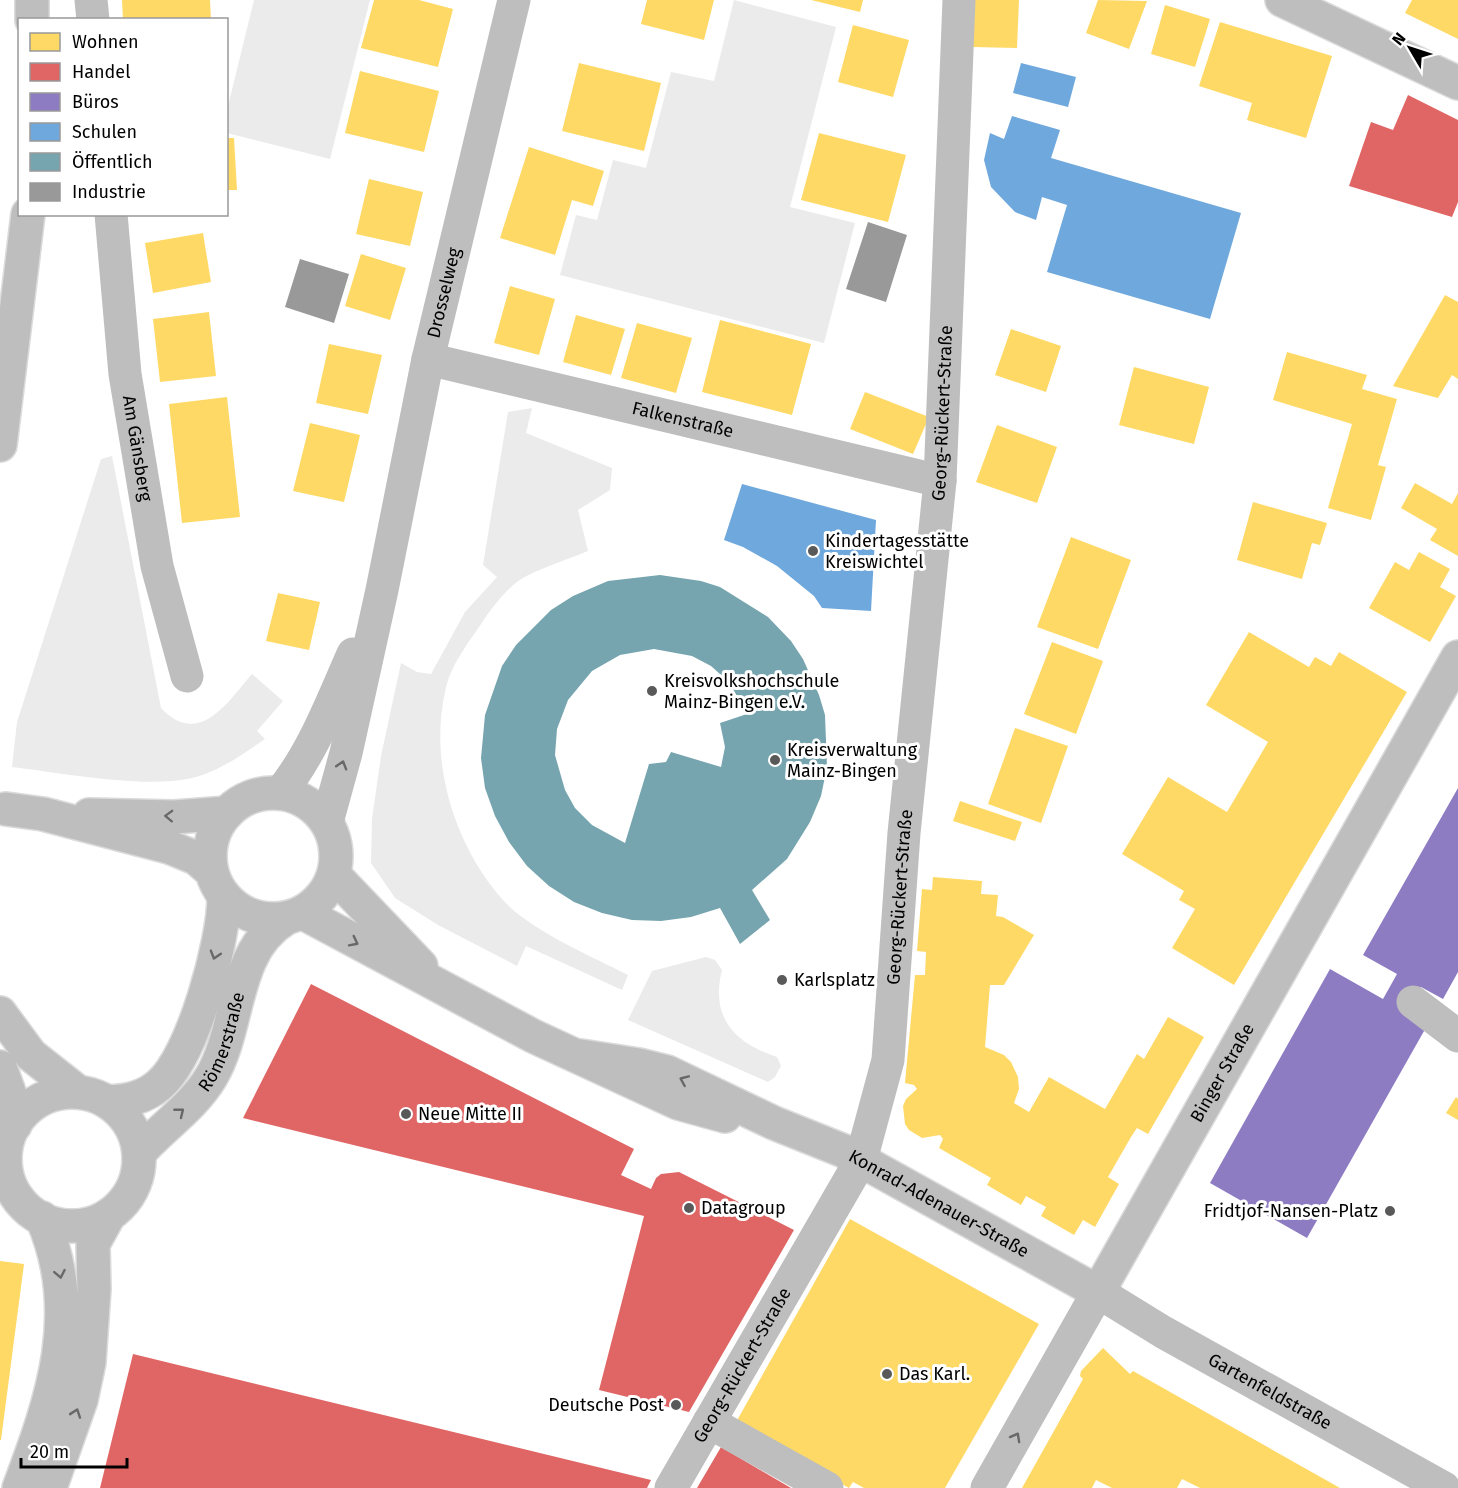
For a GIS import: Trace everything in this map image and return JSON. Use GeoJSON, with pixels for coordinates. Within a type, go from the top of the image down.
{"type":"FeatureCollection","features":[{"type":"Feature","properties":{"kind":"main road"},"geometry":{"type":"LineString","coordinates":[[32,0],[32,18]]}},
{"type":"Feature","properties":{"kind":"main road"},"geometry":{"type":"LineString","coordinates":[[92,0],[93,18]]}},
{"type":"Feature","properties":{"kind":"main road","name":"Drosselweg"},"geometry":{"type":"LineString","coordinates":[[327,822],[346,753],[382,590],[428,359],[513,0]]}},
{"type":"Feature","properties":{"kind":"main road","name":"Georg-Rückert-Straße"},"geometry":{"type":"LineString","coordinates":[[671,1488],[861,1160],[888,1060],[904,833],[940,481],[959,0]]}},
{"type":"Feature","properties":{"kind":"main road"},"geometry":{"type":"LineString","coordinates":[[1282,0],[1458,83]]}},
{"type":"Feature","properties":{"kind":"main road"},"geometry":{"type":"LineString","coordinates":[[0,445],[28,216]]}},
{"type":"Feature","properties":{"kind":"main road","name":"Am Gänsberg"},"geometry":{"type":"LineString","coordinates":[[111,216],[125,374],[157,566],[187,676]]}},
{"type":"Feature","properties":{"kind":"main road","name":"Falkenstraße"},"geometry":{"type":"LineString","coordinates":[[428,359],[940,481]]}},
{"type":"Feature","properties":{"kind":"main road","name":"Drosselweg"},"geometry":{"type":"LineString","coordinates":[[280,793],[292,779],[314,738],[382,590]]}},
{"type":"Feature","properties":{"kind":"main road","name":"Binger Straße"},"geometry":{"type":"LineString","coordinates":[[987,1488],[1098,1292],[1449,693],[1458,657]]}},
{"type":"Feature","properties":{"kind":"main road"},"geometry":{"type":"LineString","coordinates":[[43,814],[169,847],[196,858],[218,884],[252,916],[294,916],[318,902],[334,876],[335,842],[327,822],[302,799],[280,793],[257,795],[236,805],[220,822],[212,843],[218,884]]}},
{"type":"Feature","properties":{"kind":"main road"},"geometry":{"type":"LineString","coordinates":[[6,809],[43,814],[174,817],[227,813]]}},
{"type":"Feature","properties":{"kind":"main road","name":"Konrad-Adenauer-Straße"},"geometry":{"type":"LineString","coordinates":[[334,876],[441,987]]}},
{"type":"Feature","properties":{"kind":"main road","name":"Römerstraße"},"geometry":{"type":"LineString","coordinates":[[109,1215],[91,1223],[71,1226],[42,1218],[20,1201],[8,1177],[6,1145],[21,1115],[38,1101],[57,1093],[130,1100],[149,1092],[167,1078],[191,1033],[220,938],[218,884]]}},
{"type":"Feature","properties":{"kind":"main road","name":"Konrad-Adenauer-Straße"},"geometry":{"type":"LineString","coordinates":[[294,916],[441,987],[533,1036],[581,1056],[667,1072],[774,1123],[861,1160],[1098,1292]]}},
{"type":"Feature","properties":{"kind":"main road","name":"Römerstraße"},"geometry":{"type":"LineString","coordinates":[[139,1153],[165,1124],[193,1102],[212,1077],[223,1050],[250,960],[266,934],[294,916]]}},
{"type":"Feature","properties":{"kind":"main road"},"geometry":{"type":"LineString","coordinates":[[1413,1002],[1458,1036]]}},
{"type":"Feature","properties":{"kind":"main road"},"geometry":{"type":"LineString","coordinates":[[0,1013],[31,1055],[93,1097]]}},
{"type":"Feature","properties":{"kind":"main road"},"geometry":{"type":"LineString","coordinates":[[0,1067],[13,1103],[15,1125]]}},
{"type":"Feature","properties":{"kind":"main road","name":"Römerstraße"},"geometry":{"type":"LineString","coordinates":[[50,1488],[81,1400],[88,1362],[94,1289],[93,1244],[109,1215],[124,1201],[134,1184],[139,1153],[129,1123],[93,1097]]}},
{"type":"Feature","properties":{"kind":"main road"},"geometry":{"type":"LineString","coordinates":[[19,1488],[51,1391],[63,1334],[64,1311],[59,1270],[42,1218]]}},
{"type":"Feature","properties":{"kind":"main road","name":"Gartenfeldstraße"},"geometry":{"type":"LineString","coordinates":[[1098,1292],[1163,1332],[1444,1488]]}},
{"type":"Feature","properties":{"kind":"main road"},"geometry":{"type":"LineString","coordinates":[[709,1422],[827,1488]]}},
{"type":"Feature","properties":{"kind":"shaded area"},"geometry":{"type":"Polygon","coordinates":[[[254,0],[370,0],[330,159],[228,133],[228,106],[254,0]]]}},
{"type":"Feature","properties":{"kind":"shaded area"},"geometry":{"type":"Polygon","coordinates":[[[734,0],[836,27],[790,207],[855,223],[824,343],[560,275],[576,215],[597,220],[613,160],[646,168],[671,72],[714,81],[734,0]]]}},
{"type":"Feature","properties":{"kind":"shaded area"},"geometry":{"type":"Polygon","coordinates":[[[532,408],[526,433],[612,468],[610,490],[578,510],[588,551],[541,569],[517,582],[493,607],[460,656],[447,682],[441,719],[444,775],[450,803],[471,855],[503,900],[514,911],[545,932],[628,975],[622,990],[526,946],[517,966],[438,925],[395,898],[371,863],[372,819],[381,756],[401,663],[417,672],[431,674],[465,612],[497,577],[483,565],[508,412],[532,408]]]}},
{"type":"Feature","properties":{"kind":"shaded area"},"geometry":{"type":"Polygon","coordinates":[[[112,456],[161,708],[175,719],[188,724],[200,722],[222,708],[252,674],[283,701],[257,731],[265,739],[221,767],[192,778],[173,781],[127,781],[12,767],[17,722],[101,459],[112,456]]]}},
{"type":"Feature","properties":{"kind":"shaded area"},"geometry":{"type":"Polygon","coordinates":[[[706,957],[715,960],[722,970],[719,1001],[729,1026],[749,1044],[777,1057],[781,1066],[775,1077],[768,1082],[628,1020],[652,971],[706,957]]]}},
{"type":"Feature","properties":{"kind":"building: Wohnen"},"geometry":{"type":"Polygon","coordinates":[[[122,0],[210,0],[211,18],[123,18],[122,0]]]}},
{"type":"Feature","properties":{"kind":"building: Wohnen"},"geometry":{"type":"Polygon","coordinates":[[[374,0],[419,0],[453,9],[438,67],[361,48],[374,0]]]}},
{"type":"Feature","properties":{"kind":"building: Wohnen"},"geometry":{"type":"Polygon","coordinates":[[[647,0],[714,0],[704,40],[641,24],[647,0]]]}},
{"type":"Feature","properties":{"kind":"building: Wohnen"},"geometry":{"type":"Polygon","coordinates":[[[811,0],[863,0],[860,12],[811,0]]]}},
{"type":"Feature","properties":{"kind":"building: Wohnen"},"geometry":{"type":"Polygon","coordinates":[[[973,0],[1019,0],[1017,48],[972,47],[973,0]]]}},
{"type":"Feature","properties":{"kind":"building: Wohnen"},"geometry":{"type":"Polygon","coordinates":[[[1098,0],[1147,1],[1129,49],[1086,33],[1098,0]]]}},
{"type":"Feature","properties":{"kind":"building: Wohnen"},"geometry":{"type":"Polygon","coordinates":[[[1412,0],[1458,0],[1458,39],[1405,13],[1412,0]]]}},
{"type":"Feature","properties":{"kind":"building: Wohnen"},"geometry":{"type":"Polygon","coordinates":[[[1165,5],[1210,19],[1195,67],[1151,54],[1165,5]]]}},
{"type":"Feature","properties":{"kind":"building: Wohnen"},"geometry":{"type":"Polygon","coordinates":[[[1220,22],[1332,56],[1306,138],[1247,120],[1252,103],[1199,86],[1220,22]]]}},
{"type":"Feature","properties":{"kind":"building: Wohnen"},"geometry":{"type":"Polygon","coordinates":[[[853,25],[909,40],[893,97],[838,82],[853,25]]]}},
{"type":"Feature","properties":{"kind":"building: Wohnen"},"geometry":{"type":"Polygon","coordinates":[[[579,63],[661,83],[644,151],[562,131],[579,63]]]}},
{"type":"Feature","properties":{"kind":"building: Wohnen"},"geometry":{"type":"Polygon","coordinates":[[[360,71],[439,91],[424,152],[345,133],[360,71]]]}},
{"type":"Feature","properties":{"kind":"building: Wohnen"},"geometry":{"type":"Polygon","coordinates":[[[819,133],[906,155],[888,222],[801,200],[819,133]]]}},
{"type":"Feature","properties":{"kind":"building: Wohnen"},"geometry":{"type":"Polygon","coordinates":[[[228,138],[234,138],[237,190],[228,190],[228,138]]]}},
{"type":"Feature","properties":{"kind":"building: Wohnen"},"geometry":{"type":"Polygon","coordinates":[[[529,147],[604,171],[593,206],[572,200],[555,255],[500,238],[529,147]]]}},
{"type":"Feature","properties":{"kind":"building: Wohnen"},"geometry":{"type":"Polygon","coordinates":[[[369,179],[423,192],[410,246],[356,234],[369,179]]]}},
{"type":"Feature","properties":{"kind":"building: Wohnen"},"geometry":{"type":"Polygon","coordinates":[[[203,233],[211,282],[153,293],[145,243],[203,233]]]}},
{"type":"Feature","properties":{"kind":"building: Wohnen"},"geometry":{"type":"Polygon","coordinates":[[[361,254],[406,268],[390,320],[345,306],[361,254]]]}},
{"type":"Feature","properties":{"kind":"building: Wohnen"},"geometry":{"type":"Polygon","coordinates":[[[510,286],[555,299],[539,355],[494,343],[510,286]]]}},
{"type":"Feature","properties":{"kind":"building: Wohnen"},"geometry":{"type":"Polygon","coordinates":[[[1445,295],[1458,302],[1458,379],[1452,375],[1438,398],[1393,386],[1445,295]]]}},
{"type":"Feature","properties":{"kind":"building: Wohnen"},"geometry":{"type":"Polygon","coordinates":[[[209,312],[216,376],[160,382],[153,319],[209,312]]]}},
{"type":"Feature","properties":{"kind":"building: Wohnen"},"geometry":{"type":"Polygon","coordinates":[[[576,315],[625,329],[611,375],[563,362],[576,315]]]}},
{"type":"Feature","properties":{"kind":"building: Wohnen"},"geometry":{"type":"Polygon","coordinates":[[[720,320],[811,344],[792,415],[702,392],[720,320]]]}},
{"type":"Feature","properties":{"kind":"building: Wohnen"},"geometry":{"type":"Polygon","coordinates":[[[637,323],[692,338],[676,393],[621,378],[637,323]]]}},
{"type":"Feature","properties":{"kind":"building: Wohnen"},"geometry":{"type":"Polygon","coordinates":[[[1011,329],[1061,346],[1046,392],[995,375],[1011,329]]]}},
{"type":"Feature","properties":{"kind":"building: Wohnen"},"geometry":{"type":"Polygon","coordinates":[[[329,344],[382,355],[368,414],[316,403],[329,344]]]}},
{"type":"Feature","properties":{"kind":"building: Wohnen"},"geometry":{"type":"Polygon","coordinates":[[[1287,352],[1367,375],[1362,389],[1397,399],[1378,465],[1386,467],[1371,520],[1328,508],[1352,424],[1273,400],[1287,352]]]}},
{"type":"Feature","properties":{"kind":"building: Wohnen"},"geometry":{"type":"Polygon","coordinates":[[[1134,367],[1209,387],[1194,444],[1119,425],[1134,367]]]}},
{"type":"Feature","properties":{"kind":"building: Wohnen"},"geometry":{"type":"Polygon","coordinates":[[[865,392],[929,417],[913,454],[850,429],[865,392]]]}},
{"type":"Feature","properties":{"kind":"building: Wohnen"},"geometry":{"type":"Polygon","coordinates":[[[227,397],[240,517],[182,523],[169,404],[227,397]]]}},
{"type":"Feature","properties":{"kind":"building: Wohnen"},"geometry":{"type":"Polygon","coordinates":[[[310,423],[360,435],[344,502],[293,491],[310,423]]]}},
{"type":"Feature","properties":{"kind":"building: Wohnen"},"geometry":{"type":"Polygon","coordinates":[[[997,425],[1057,447],[1037,503],[976,482],[997,425]]]}},
{"type":"Feature","properties":{"kind":"building: Wohnen"},"geometry":{"type":"Polygon","coordinates":[[[1415,483],[1452,504],[1458,493],[1458,556],[1430,540],[1437,529],[1401,508],[1415,483]]]}},
{"type":"Feature","properties":{"kind":"building: Wohnen"},"geometry":{"type":"Polygon","coordinates":[[[1253,502],[1327,523],[1320,545],[1312,543],[1302,579],[1237,560],[1253,502]]]}},
{"type":"Feature","properties":{"kind":"building: Wohnen"},"geometry":{"type":"Polygon","coordinates":[[[1071,537],[1131,560],[1098,649],[1037,627],[1071,537]]]}},
{"type":"Feature","properties":{"kind":"building: Wohnen"},"geometry":{"type":"Polygon","coordinates":[[[1419,552],[1450,569],[1440,587],[1456,596],[1430,642],[1369,608],[1395,562],[1409,570],[1419,552]]]}},
{"type":"Feature","properties":{"kind":"building: Wohnen"},"geometry":{"type":"Polygon","coordinates":[[[278,593],[320,602],[309,650],[266,641],[278,593]]]}},
{"type":"Feature","properties":{"kind":"building: Wohnen"},"geometry":{"type":"Polygon","coordinates":[[[1249,632],[1309,667],[1315,657],[1331,666],[1339,652],[1407,692],[1234,985],[1172,948],[1195,909],[1179,900],[1184,891],[1122,854],[1168,777],[1227,812],[1268,742],[1206,705],[1249,632]]]}},
{"type":"Feature","properties":{"kind":"building: Wohnen"},"geometry":{"type":"Polygon","coordinates":[[[1052,642],[1103,661],[1076,734],[1024,714],[1052,642]]]}},
{"type":"Feature","properties":{"kind":"building: Wohnen"},"geometry":{"type":"Polygon","coordinates":[[[1015,728],[1068,746],[1041,823],[988,804],[1015,728]]]}},
{"type":"Feature","properties":{"kind":"building: Wohnen"},"geometry":{"type":"Polygon","coordinates":[[[960,801],[1022,822],[1015,841],[953,821],[960,801]]]}},
{"type":"Feature","properties":{"kind":"building: Wohnen"},"geometry":{"type":"Polygon","coordinates":[[[933,877],[982,881],[981,894],[998,895],[996,916],[1003,917],[1034,935],[1004,985],[990,985],[985,1047],[1004,1055],[1011,1062],[1018,1077],[1019,1089],[1014,1103],[1029,1112],[1049,1077],[1105,1109],[1137,1054],[1144,1059],[1168,1017],[1204,1037],[1148,1134],[1137,1128],[1108,1177],[1119,1184],[1095,1227],[1083,1220],[1074,1235],[1041,1216],[1046,1207],[1026,1196],[1021,1205],[987,1185],[991,1178],[939,1148],[943,1139],[940,1135],[922,1138],[909,1130],[905,1124],[903,1106],[906,1099],[917,1089],[914,1085],[905,1083],[915,975],[925,975],[926,952],[917,951],[922,889],[932,890],[933,877]]]}},
{"type":"Feature","properties":{"kind":"building: Wohnen"},"geometry":{"type":"Polygon","coordinates":[[[1456,1097],[1458,1099],[1458,1120],[1446,1113],[1456,1097]]]}},
{"type":"Feature","properties":{"kind":"building: Wohnen","name":"Das Karl."},"geometry":{"type":"Polygon","coordinates":[[[850,1219],[1039,1324],[945,1488],[864,1488],[853,1482],[849,1488],[735,1424],[850,1219]]]}},
{"type":"Feature","properties":{"kind":"building: Wohnen"},"geometry":{"type":"Polygon","coordinates":[[[0,1261],[24,1264],[1,1440],[0,1440],[0,1261]]]}},
{"type":"Feature","properties":{"kind":"building: Wohnen"},"geometry":{"type":"Polygon","coordinates":[[[1103,1348],[1130,1374],[1133,1371],[1340,1488],[1200,1488],[1182,1479],[1177,1488],[1112,1488],[1096,1480],[1092,1488],[1022,1488],[1083,1379],[1080,1376],[1081,1371],[1103,1348]]]}},
{"type":"Feature","properties":{"kind":"building: Handel"},"geometry":{"type":"Polygon","coordinates":[[[1408,95],[1458,120],[1458,202],[1452,217],[1349,186],[1371,122],[1393,130],[1408,95]]]}},
{"type":"Feature","properties":{"kind":"building: Handel","name":"Neue Mitte II"},"geometry":{"type":"Polygon","coordinates":[[[311,984],[634,1149],[621,1175],[651,1189],[656,1178],[661,1174],[679,1172],[794,1230],[689,1412],[599,1390],[644,1216],[243,1118],[311,984]]]}},
{"type":"Feature","properties":{"kind":"building: Handel"},"geometry":{"type":"Polygon","coordinates":[[[133,1354],[651,1480],[647,1488],[100,1488],[133,1354]]]}},
{"type":"Feature","properties":{"kind":"building: Handel"},"geometry":{"type":"Polygon","coordinates":[[[721,1447],[791,1488],[697,1488],[721,1447]]]}},
{"type":"Feature","properties":{"kind":"building: Büros"},"geometry":{"type":"Polygon","coordinates":[[[1458,788],[1458,972],[1443,999],[1421,987],[1407,1012],[1428,1024],[1307,1238],[1210,1183],[1330,969],[1383,999],[1397,974],[1363,955],[1458,788]]]}},
{"type":"Feature","properties":{"kind":"building: Schulen"},"geometry":{"type":"Polygon","coordinates":[[[1021,63],[1076,77],[1068,107],[1013,93],[1021,63]]]}},
{"type":"Feature","properties":{"kind":"building: Schulen"},"geometry":{"type":"Polygon","coordinates":[[[1012,116],[1060,130],[1051,158],[1241,213],[1210,319],[1047,272],[1067,205],[1042,197],[1036,220],[1015,212],[991,187],[984,160],[990,133],[1004,139],[1012,116]]]}},
{"type":"Feature","properties":{"kind":"building: Schulen","name":"Kindertagesstätte Kreiswichtel"},"geometry":{"type":"Polygon","coordinates":[[[742,484],[876,520],[871,611],[822,608],[814,596],[777,566],[743,547],[724,540],[742,484]]]}},
{"type":"Feature","properties":{"kind":"building: Öffentlich","name":"Kreisverwaltung Mainz-Bingen"},"geometry":{"type":"Polygon","coordinates":[[[660,575],[701,581],[720,587],[768,617],[791,641],[803,659],[819,695],[825,715],[827,767],[821,796],[810,822],[787,859],[752,890],[770,920],[740,944],[720,908],[691,917],[661,921],[632,920],[602,913],[574,902],[549,886],[527,866],[509,842],[495,816],[485,788],[481,758],[485,715],[502,666],[516,645],[551,610],[573,596],[608,581],[660,575]],[[654,649],[620,655],[592,671],[568,700],[557,729],[555,755],[565,790],[575,808],[592,825],[625,843],[649,764],[666,762],[671,752],[721,767],[725,747],[720,723],[747,714],[729,682],[711,666],[692,656],[654,649]]]}},
{"type":"Feature","properties":{"kind":"building: Industrie"},"geometry":{"type":"Polygon","coordinates":[[[868,222],[907,235],[886,302],[846,289],[868,222]]]}},
{"type":"Feature","properties":{"kind":"building: Industrie"},"geometry":{"type":"Polygon","coordinates":[[[300,259],[349,274],[334,323],[285,307],[300,259]]]}},
{"type":"Feature","properties":{"kind":"place","name":"Kindertagesstätte Kreiswichtel"},"geometry":{"type":"Point","coordinates":[813,551]}},
{"type":"Feature","properties":{"kind":"place","name":"Kreisvolkshochschule Mainz-Bingen e.V."},"geometry":{"type":"Point","coordinates":[652,691]}},
{"type":"Feature","properties":{"kind":"place","name":"Kreisverwaltung Mainz-Bingen"},"geometry":{"type":"Point","coordinates":[775,760]}},
{"type":"Feature","properties":{"kind":"place","name":"Karlsplatz"},"geometry":{"type":"Point","coordinates":[782,980]}},
{"type":"Feature","properties":{"kind":"place","name":"Neue Mitte II"},"geometry":{"type":"Point","coordinates":[406,1114]}},
{"type":"Feature","properties":{"kind":"place","name":"Datagroup"},"geometry":{"type":"Point","coordinates":[689,1208]}},
{"type":"Feature","properties":{"kind":"place","name":"Fridtjof-Nansen-Platz"},"geometry":{"type":"Point","coordinates":[1390,1211]}},
{"type":"Feature","properties":{"kind":"place","name":"Das Karl."},"geometry":{"type":"Point","coordinates":[887,1374]}},
{"type":"Feature","properties":{"kind":"place","name":"Deutsche Post"},"geometry":{"type":"Point","coordinates":[676,1405]}}]}
